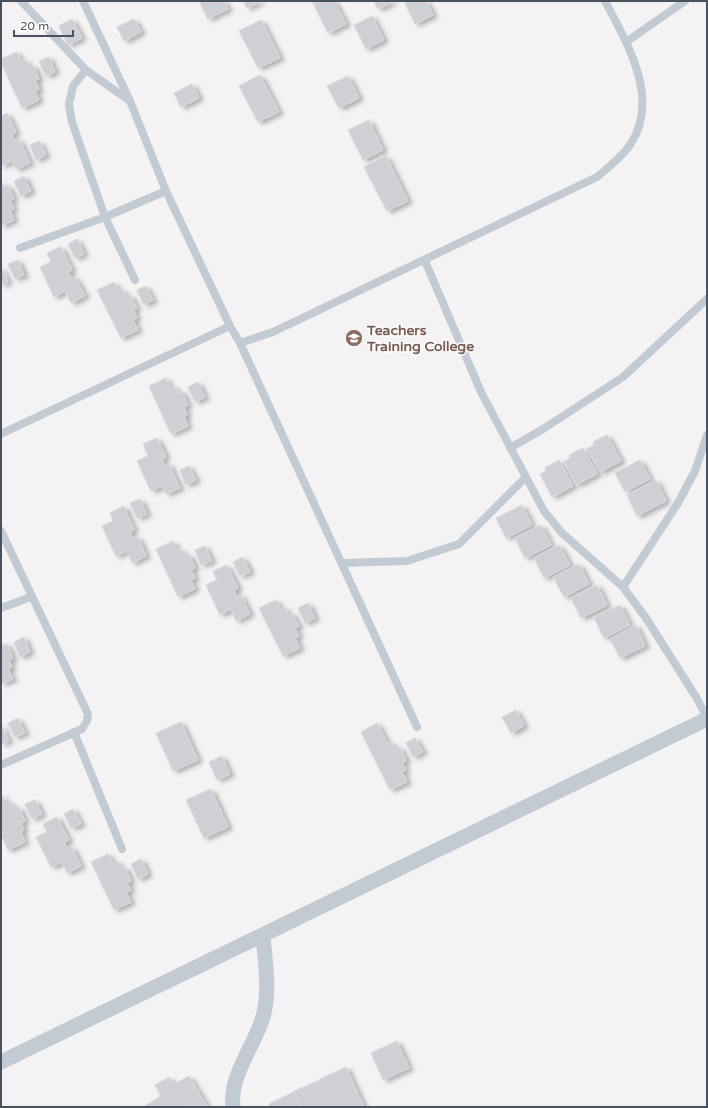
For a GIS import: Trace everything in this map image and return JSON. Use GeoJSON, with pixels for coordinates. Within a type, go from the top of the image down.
{"type":"FeatureCollection","features":[{"type":"Feature","properties":{"kind":"street"},"geometry":{"type":"LineString","coordinates":[[1,1062],[707,718]]}},
{"type":"Feature","properties":{"kind":"street"},"geometry":{"type":"LineString","coordinates":[[233,1107],[234,1086],[262,1020],[268,987],[263,935]]}},
{"type":"Feature","properties":{"kind":"lane"},"geometry":{"type":"LineString","coordinates":[[21,1],[86,70],[130,101]]}},
{"type":"Feature","properties":{"kind":"lane"},"geometry":{"type":"LineString","coordinates":[[82,1],[130,101],[166,190],[230,326],[240,343],[418,727]]}},
{"type":"Feature","properties":{"kind":"lane"},"geometry":{"type":"LineString","coordinates":[[240,343],[273,332],[425,261],[597,177],[616,161],[630,144],[640,122],[642,107],[640,78],[626,42],[605,1]]}},
{"type":"Feature","properties":{"kind":"lane"},"geometry":{"type":"LineString","coordinates":[[626,42],[686,1]]}},
{"type":"Feature","properties":{"kind":"lane"},"geometry":{"type":"LineString","coordinates":[[86,70],[73,86],[69,104],[72,122],[105,217],[135,280]]}},
{"type":"Feature","properties":{"kind":"lane"},"geometry":{"type":"LineString","coordinates":[[20,248],[105,217],[166,190]]}},
{"type":"Feature","properties":{"kind":"lane"},"geometry":{"type":"LineString","coordinates":[[425,261],[481,392],[544,511],[562,533],[624,588],[654,631],[696,697],[707,718]]}},
{"type":"Feature","properties":{"kind":"lane"},"geometry":{"type":"LineString","coordinates":[[510,448],[543,429],[623,377],[707,299]]}},
{"type":"Feature","properties":{"kind":"lane"},"geometry":{"type":"LineString","coordinates":[[1,434],[230,326]]}},
{"type":"Feature","properties":{"kind":"lane"},"geometry":{"type":"LineString","coordinates":[[624,588],[678,503],[695,471],[707,435]]}},
{"type":"Feature","properties":{"kind":"lane"},"geometry":{"type":"LineString","coordinates":[[342,563],[407,561],[459,544],[526,477]]}},
{"type":"Feature","properties":{"kind":"lane"},"geometry":{"type":"LineString","coordinates":[[1,531],[31,597],[88,714],[87,721],[82,729],[1,765]]}},
{"type":"Feature","properties":{"kind":"lane"},"geometry":{"type":"LineString","coordinates":[[1,608],[31,597]]}},
{"type":"Feature","properties":{"kind":"lane"},"geometry":{"type":"LineString","coordinates":[[74,732],[122,849]]}},
{"type":"Feature","properties":{"kind":"building"},"geometry":{"type":"Polygon","coordinates":[[[199,1],[224,1],[228,9],[208,19],[199,1]]]}},
{"type":"Feature","properties":{"kind":"building"},"geometry":{"type":"Polygon","coordinates":[[[243,1],[261,1],[247,8],[243,1]]]}},
{"type":"Feature","properties":{"kind":"building"},"geometry":{"type":"Polygon","coordinates":[[[312,1],[334,1],[346,24],[328,33],[312,1]]]}},
{"type":"Feature","properties":{"kind":"building"},"geometry":{"type":"Polygon","coordinates":[[[374,1],[394,1],[378,9],[374,1]]]}},
{"type":"Feature","properties":{"kind":"building"},"geometry":{"type":"Polygon","coordinates":[[[404,1],[426,1],[433,15],[415,24],[404,1]]]}},
{"type":"Feature","properties":{"kind":"building"},"geometry":{"type":"Polygon","coordinates":[[[372,16],[384,40],[366,49],[354,25],[372,16]]]}},
{"type":"Feature","properties":{"kind":"building"},"geometry":{"type":"Polygon","coordinates":[[[72,19],[82,38],[68,45],[59,26],[72,19]]]}},
{"type":"Feature","properties":{"kind":"building"},"geometry":{"type":"Polygon","coordinates":[[[134,19],[141,32],[124,41],[117,27],[134,19]]]}},
{"type":"Feature","properties":{"kind":"building"},"geometry":{"type":"Polygon","coordinates":[[[261,20],[280,58],[258,68],[239,31],[261,20]]]}},
{"type":"Feature","properties":{"kind":"building"},"geometry":{"type":"Polygon","coordinates":[[[17,52],[21,62],[25,60],[29,67],[33,65],[39,79],[35,81],[39,89],[35,91],[39,100],[22,108],[1,62],[1,59],[17,52]]]}},
{"type":"Feature","properties":{"kind":"building"},"geometry":{"type":"Polygon","coordinates":[[[49,57],[55,72],[46,76],[39,61],[49,57]]]}},
{"type":"Feature","properties":{"kind":"building"},"geometry":{"type":"Polygon","coordinates":[[[260,75],[279,112],[258,122],[239,86],[260,75]]]}},
{"type":"Feature","properties":{"kind":"building"},"geometry":{"type":"Polygon","coordinates":[[[348,76],[359,98],[339,108],[327,86],[348,76]]]}},
{"type":"Feature","properties":{"kind":"building"},"geometry":{"type":"Polygon","coordinates":[[[192,84],[199,98],[181,107],[174,93],[192,84]]]}},
{"type":"Feature","properties":{"kind":"building"},"geometry":{"type":"Polygon","coordinates":[[[7,113],[16,132],[12,134],[15,141],[19,139],[30,163],[16,169],[12,161],[1,166],[1,116],[7,113]]]}},
{"type":"Feature","properties":{"kind":"building"},"geometry":{"type":"Polygon","coordinates":[[[369,120],[383,150],[363,160],[348,130],[369,120]]]}},
{"type":"Feature","properties":{"kind":"building"},"geometry":{"type":"Polygon","coordinates":[[[39,141],[46,155],[36,160],[30,145],[39,141]]]}},
{"type":"Feature","properties":{"kind":"building"},"geometry":{"type":"Polygon","coordinates":[[[386,156],[408,201],[387,211],[364,167],[386,156]]]}},
{"type":"Feature","properties":{"kind":"building"},"geometry":{"type":"Polygon","coordinates":[[[24,176],[31,191],[21,196],[14,181],[24,176]]]}},
{"type":"Feature","properties":{"kind":"building"},"geometry":{"type":"Polygon","coordinates":[[[1,181],[4,187],[8,185],[14,199],[10,201],[14,209],[10,210],[14,220],[1,226],[1,181]]]}},
{"type":"Feature","properties":{"kind":"building"},"geometry":{"type":"Polygon","coordinates":[[[77,239],[84,254],[75,258],[68,244],[77,239]]]}},
{"type":"Feature","properties":{"kind":"building"},"geometry":{"type":"Polygon","coordinates":[[[61,247],[72,270],[68,272],[72,279],[75,277],[85,296],[71,303],[65,291],[54,297],[40,267],[51,262],[47,253],[61,247]]]}},
{"type":"Feature","properties":{"kind":"building"},"geometry":{"type":"Polygon","coordinates":[[[18,260],[24,275],[15,279],[8,264],[18,260]]]}},
{"type":"Feature","properties":{"kind":"building"},"geometry":{"type":"Polygon","coordinates":[[[1,266],[8,282],[1,285],[1,266]]]}},
{"type":"Feature","properties":{"kind":"building"},"geometry":{"type":"Polygon","coordinates":[[[114,282],[119,292],[123,290],[126,297],[130,295],[137,308],[133,310],[137,318],[133,320],[138,330],[121,338],[97,290],[114,282]]]}},
{"type":"Feature","properties":{"kind":"building"},"geometry":{"type":"Polygon","coordinates":[[[146,286],[153,300],[144,305],[137,290],[146,286]]]}},
{"type":"Feature","properties":{"kind":"building"},"geometry":{"type":"Polygon","coordinates":[[[166,378],[170,388],[174,386],[178,393],[182,391],[188,405],[184,407],[187,415],[184,417],[188,426],[171,434],[149,386],[166,378]]]}},
{"type":"Feature","properties":{"kind":"building"},"geometry":{"type":"Polygon","coordinates":[[[198,382],[205,397],[195,402],[188,387],[198,382]]]}},
{"type":"Feature","properties":{"kind":"building"},"geometry":{"type":"Polygon","coordinates":[[[607,435],[621,461],[600,472],[587,449],[594,445],[593,442],[607,435]]]}},
{"type":"Feature","properties":{"kind":"building"},"geometry":{"type":"Polygon","coordinates":[[[157,438],[166,457],[162,459],[165,466],[169,464],[180,488],[166,494],[162,486],[151,491],[137,461],[148,456],[143,444],[157,438]]]}},
{"type":"Feature","properties":{"kind":"building"},"geometry":{"type":"Polygon","coordinates":[[[583,448],[597,474],[576,485],[564,462],[570,458],[569,455],[583,448]]]}},
{"type":"Feature","properties":{"kind":"building"},"geometry":{"type":"Polygon","coordinates":[[[559,460],[573,486],[552,497],[540,474],[546,471],[545,468],[559,460]]]}},
{"type":"Feature","properties":{"kind":"building"},"geometry":{"type":"Polygon","coordinates":[[[640,460],[650,479],[625,492],[615,473],[640,460]]]}},
{"type":"Feature","properties":{"kind":"building"},"geometry":{"type":"Polygon","coordinates":[[[189,466],[196,480],[186,485],[180,470],[189,466]]]}},
{"type":"Feature","properties":{"kind":"building"},"geometry":{"type":"Polygon","coordinates":[[[656,480],[666,501],[637,516],[627,495],[656,480]]]}},
{"type":"Feature","properties":{"kind":"building"},"geometry":{"type":"Polygon","coordinates":[[[140,499],[147,514],[137,518],[130,503],[140,499]]]}},
{"type":"Feature","properties":{"kind":"building"},"geometry":{"type":"Polygon","coordinates":[[[522,505],[532,525],[506,538],[496,518],[522,505]]]}},
{"type":"Feature","properties":{"kind":"building"},"geometry":{"type":"Polygon","coordinates":[[[124,506],[134,530],[130,532],[133,539],[138,537],[146,556],[132,563],[127,551],[116,556],[102,526],[113,521],[110,513],[124,506]]]}},
{"type":"Feature","properties":{"kind":"building"},"geometry":{"type":"Polygon","coordinates":[[[541,525],[551,545],[525,558],[515,538],[541,525]]]}},
{"type":"Feature","properties":{"kind":"building"},"geometry":{"type":"Polygon","coordinates":[[[173,541],[177,551],[181,549],[185,556],[189,554],[195,568],[191,570],[195,578],[191,580],[195,589],[178,597],[156,549],[173,541]]]}},
{"type":"Feature","properties":{"kind":"building"},"geometry":{"type":"Polygon","coordinates":[[[559,545],[570,565],[544,578],[534,558],[559,545]]]}},
{"type":"Feature","properties":{"kind":"building"},"geometry":{"type":"Polygon","coordinates":[[[205,546],[212,561],[201,565],[195,550],[205,546]]]}},
{"type":"Feature","properties":{"kind":"building"},"geometry":{"type":"Polygon","coordinates":[[[243,557],[250,572],[240,576],[233,562],[243,557]]]}},
{"type":"Feature","properties":{"kind":"building"},"geometry":{"type":"Polygon","coordinates":[[[579,564],[589,584],[564,597],[553,577],[579,564]]]}},
{"type":"Feature","properties":{"kind":"building"},"geometry":{"type":"Polygon","coordinates":[[[227,565],[238,588],[234,590],[237,597],[241,595],[250,614],[236,621],[231,609],[220,615],[206,585],[217,580],[213,571],[227,565]]]}},
{"type":"Feature","properties":{"kind":"building"},"geometry":{"type":"Polygon","coordinates":[[[597,585],[607,605],[581,618],[571,598],[597,585]]]}},
{"type":"Feature","properties":{"kind":"building"},"geometry":{"type":"Polygon","coordinates":[[[276,600],[281,610],[285,607],[288,615],[292,613],[299,626],[295,628],[299,636],[295,638],[300,648],[283,656],[259,608],[276,600]]]}},
{"type":"Feature","properties":{"kind":"building"},"geometry":{"type":"Polygon","coordinates":[[[308,603],[315,618],[305,623],[298,608],[308,603]]]}},
{"type":"Feature","properties":{"kind":"building"},"geometry":{"type":"Polygon","coordinates":[[[620,605],[630,625],[604,638],[594,618],[620,605]]]}},
{"type":"Feature","properties":{"kind":"building"},"geometry":{"type":"Polygon","coordinates":[[[636,625],[645,646],[620,658],[610,639],[636,625]]]}},
{"type":"Feature","properties":{"kind":"building"},"geometry":{"type":"Polygon","coordinates":[[[24,637],[30,652],[20,657],[14,642],[24,637]]]}},
{"type":"Feature","properties":{"kind":"building"},"geometry":{"type":"Polygon","coordinates":[[[1,642],[3,646],[7,644],[13,658],[9,660],[12,667],[8,669],[13,679],[1,684],[1,642]]]}},
{"type":"Feature","properties":{"kind":"building"},"geometry":{"type":"Polygon","coordinates":[[[516,710],[524,726],[511,733],[502,717],[516,710]]]}},
{"type":"Feature","properties":{"kind":"building"},"geometry":{"type":"Polygon","coordinates":[[[18,718],[25,733],[15,737],[8,723],[18,718]]]}},
{"type":"Feature","properties":{"kind":"building"},"geometry":{"type":"Polygon","coordinates":[[[181,722],[198,760],[173,771],[156,733],[181,722]]]}},
{"type":"Feature","properties":{"kind":"building"},"geometry":{"type":"Polygon","coordinates":[[[377,723],[388,744],[392,742],[395,749],[400,747],[406,761],[402,763],[406,770],[402,772],[407,782],[390,790],[361,732],[377,723]]]}},
{"type":"Feature","properties":{"kind":"building"},"geometry":{"type":"Polygon","coordinates":[[[1,724],[9,741],[1,744],[1,724]]]}},
{"type":"Feature","properties":{"kind":"building"},"geometry":{"type":"Polygon","coordinates":[[[415,738],[423,752],[413,757],[406,743],[415,738]]]}},
{"type":"Feature","properties":{"kind":"building"},"geometry":{"type":"Polygon","coordinates":[[[222,756],[230,774],[217,780],[209,762],[222,756]]]}},
{"type":"Feature","properties":{"kind":"building"},"geometry":{"type":"Polygon","coordinates":[[[211,789],[228,827],[204,838],[186,800],[211,789]]]}},
{"type":"Feature","properties":{"kind":"building"},"geometry":{"type":"Polygon","coordinates":[[[1,794],[7,803],[10,802],[14,809],[19,807],[25,821],[21,823],[24,830],[21,832],[25,842],[8,850],[1,835],[1,794]]]}},
{"type":"Feature","properties":{"kind":"building"},"geometry":{"type":"Polygon","coordinates":[[[35,800],[42,814],[32,819],[25,804],[35,800]]]}},
{"type":"Feature","properties":{"kind":"building"},"geometry":{"type":"Polygon","coordinates":[[[73,809],[81,824],[71,828],[64,814],[73,809]]]}},
{"type":"Feature","properties":{"kind":"building"},"geometry":{"type":"Polygon","coordinates":[[[57,817],[69,840],[64,842],[68,849],[72,847],[81,866],[67,873],[62,862],[51,867],[36,837],[47,832],[43,824],[57,817]]]}},
{"type":"Feature","properties":{"kind":"building"},"geometry":{"type":"Polygon","coordinates":[[[108,854],[113,863],[117,861],[121,869],[125,867],[131,881],[127,883],[131,890],[126,892],[131,902],[114,910],[91,862],[108,854]]]}},
{"type":"Feature","properties":{"kind":"building"},"geometry":{"type":"Polygon","coordinates":[[[141,859],[148,874],[138,879],[131,864],[141,859]]]}},
{"type":"Feature","properties":{"kind":"building"},"geometry":{"type":"Polygon","coordinates":[[[397,1041],[409,1068],[383,1080],[371,1053],[397,1041]]]}},
{"type":"Feature","properties":{"kind":"building"},"geometry":{"type":"Polygon","coordinates":[[[346,1067],[364,1107],[333,1107],[320,1079],[346,1067]]]}},
{"type":"Feature","properties":{"kind":"building"},"geometry":{"type":"Polygon","coordinates":[[[189,1076],[207,1106],[143,1107],[161,1096],[155,1085],[169,1077],[173,1085],[189,1076]]]}},
{"type":"Feature","properties":{"kind":"building"},"geometry":{"type":"Polygon","coordinates":[[[320,1080],[333,1107],[302,1107],[294,1091],[320,1080]]]}},
{"type":"Feature","properties":{"kind":"building"},"geometry":{"type":"Polygon","coordinates":[[[294,1092],[301,1107],[270,1107],[269,1104],[294,1092]]]}},
{"type":"Feature","properties":{"kind":"place","name":"Teachers Training College"},"geometry":{"type":"Point","coordinates":[354,338]}}]}
